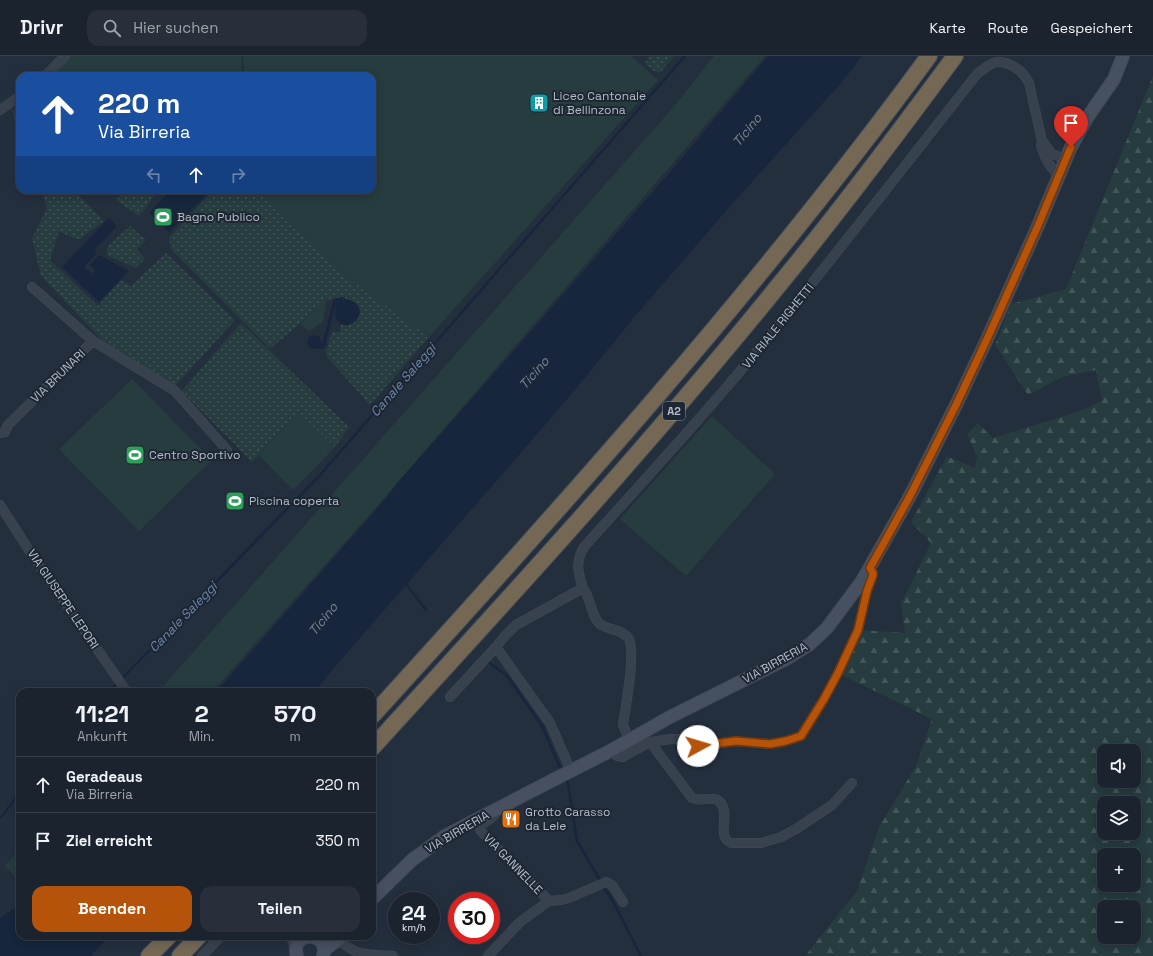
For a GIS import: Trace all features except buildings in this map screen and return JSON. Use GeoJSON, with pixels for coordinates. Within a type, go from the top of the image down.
{"type":"FeatureCollection","features":[{"type":"Feature","properties":{"kind":"highway","name":"A2"},"geometry":{"type":"LineString","coordinates":[[376,712],[685,364],[806,218],[929,56]]}},
{"type":"Feature","properties":{"kind":"highway","name":"A2"},"geometry":{"type":"LineString","coordinates":[[376,744],[621,471],[783,281],[892,141],[955,56]]}},
{"type":"Feature","properties":{"kind":"highway"},"geometry":{"type":"LineString","coordinates":[[150,956],[165,940]]}},
{"type":"Feature","properties":{"kind":"highway"},"geometry":{"type":"LineString","coordinates":[[180,956],[195,940]]}},
{"type":"Feature","properties":{"kind":"street"},"geometry":{"type":"LineString","coordinates":[[49,72],[65,56]]}},
{"type":"Feature","properties":{"kind":"street","name":"VIA BIRRERIA"},"geometry":{"type":"LineString","coordinates":[[376,896],[400,871],[429,846],[445,836],[610,752],[670,717],[786,659],[802,650],[827,628],[856,591],[910,496],[956,405],[988,337],[1037,228],[1065,159],[1087,118],[1114,79],[1123,56]]}},
{"type":"Feature","properties":{"kind":"street","name":"VIA RIALE RIGHETTI"},"geometry":{"type":"LineString","coordinates":[[583,588],[579,577],[578,563],[584,547],[742,370],[803,296],[977,74],[988,66],[1000,62],[1010,65],[1022,73],[1029,83],[1042,141],[1041,146],[1047,163],[1058,175]]}},
{"type":"Feature","properties":{"kind":"street"},"geometry":{"type":"LineString","coordinates":[[0,110],[16,99]]}},
{"type":"Feature","properties":{"kind":"street"},"geometry":{"type":"LineString","coordinates":[[1042,141],[1051,152],[1065,159]]}},
{"type":"Feature","properties":{"kind":"street","name":"VIA BRUNARI"},"geometry":{"type":"LineString","coordinates":[[0,433],[5,432],[8,425],[93,341],[32,287]]}},
{"type":"Feature","properties":{"kind":"street"},"geometry":{"type":"LineString","coordinates":[[93,341],[175,391],[227,450]]}},
{"type":"Feature","properties":{"kind":"street","name":"VIA GIUSEPPE LEPORI"},"geometry":{"type":"LineString","coordinates":[[0,505],[124,688]]}},
{"type":"Feature","properties":{"kind":"street"},"geometry":{"type":"LineString","coordinates":[[610,752],[617,756],[623,757],[650,742],[675,739],[701,746],[736,741],[770,744],[801,736],[838,673],[858,630],[867,591],[873,575],[870,568]]}},
{"type":"Feature","properties":{"kind":"street"},"geometry":{"type":"LineString","coordinates":[[450,697],[516,625],[583,588],[587,594],[598,623],[621,632],[630,642],[630,675],[623,725],[630,740]]}},
{"type":"Feature","properties":{"kind":"street"},"geometry":{"type":"LineString","coordinates":[[496,647],[550,723],[569,772]]}},
{"type":"Feature","properties":{"kind":"street"},"geometry":{"type":"LineString","coordinates":[[650,742],[692,798],[702,801],[714,798],[722,804],[725,813],[725,838],[731,843],[761,843],[796,830],[832,805],[852,784]]}},
{"type":"Feature","properties":{"kind":"street","name":"VIA GANNELLE"},"geometry":{"type":"LineString","coordinates":[[494,810],[494,816],[480,826],[480,830],[549,901]]}},
{"type":"Feature","properties":{"kind":"street"},"geometry":{"type":"LineString","coordinates":[[488,956],[520,922],[549,901],[569,898],[592,889],[604,882],[608,882],[612,885],[623,902]]}},
{"type":"Feature","properties":{"kind":"street"},"geometry":{"type":"LineString","coordinates":[[202,956],[217,940]]}},
{"type":"Feature","properties":{"kind":"street"},"geometry":{"type":"LineString","coordinates":[[292,940],[297,952]]}},
{"type":"Feature","properties":{"kind":"street"},"geometry":{"type":"LineString","coordinates":[[297,952],[297,945],[301,940]]}},
{"type":"Feature","properties":{"kind":"street"},"geometry":{"type":"LineString","coordinates":[[319,940],[322,942],[324,953]]}},
{"type":"Feature","properties":{"kind":"street"},"geometry":{"type":"LineString","coordinates":[[324,953],[335,940]]}},
{"type":"Feature","properties":{"kind":"street"},"geometry":{"type":"LineString","coordinates":[[341,940],[352,950],[361,954],[393,956]]}},
{"type":"Feature","properties":{"kind":"green space"},"geometry":{"type":"Polygon","coordinates":[[[70,56],[241,56],[242,72],[55,72],[65,63],[70,56]]]}},
{"type":"Feature","properties":{"kind":"green space"},"geometry":{"type":"Polygon","coordinates":[[[243,56],[631,56],[658,80],[429,337],[351,280],[259,194],[376,194],[376,72],[245,72],[243,56]]]}},
{"type":"Feature","properties":{"kind":"green space"},"geometry":{"type":"Polygon","coordinates":[[[650,56],[674,56],[660,73],[652,70],[645,63],[650,56]]]}},
{"type":"Feature","properties":{"kind":"green space"},"geometry":{"type":"Polygon","coordinates":[[[714,56],[765,56],[379,504],[216,688],[162,688],[676,104],[714,56]]]}},
{"type":"Feature","properties":{"kind":"green space"},"geometry":{"type":"Polygon","coordinates":[[[1153,76],[1153,956],[805,956],[857,891],[879,827],[916,766],[932,719],[838,673],[858,630],[905,633],[901,604],[931,543],[911,522],[947,456],[975,468],[977,457],[967,434],[978,423],[993,438],[1080,411],[1102,401],[1096,370],[1062,377],[1028,395],[995,345],[1011,304],[1066,289],[1153,76]]]}},
{"type":"Feature","properties":{"kind":"green space"},"geometry":{"type":"Polygon","coordinates":[[[11,108],[16,113],[16,122],[11,108]]]}},
{"type":"Feature","properties":{"kind":"green space"},"geometry":{"type":"Polygon","coordinates":[[[42,194],[78,194],[104,221],[80,239],[73,238],[59,231],[50,260],[98,306],[121,280],[131,286],[166,253],[235,320],[175,386],[102,340],[41,276],[32,238],[47,208],[42,194]]]}},
{"type":"Feature","properties":{"kind":"green space"},"geometry":{"type":"Polygon","coordinates":[[[121,194],[156,194],[139,216],[116,200],[121,194]]]}},
{"type":"Feature","properties":{"kind":"green space"},"geometry":{"type":"Polygon","coordinates":[[[210,194],[259,194],[351,280],[429,337],[370,405],[327,357],[326,352],[332,332],[340,332],[341,324],[350,325],[342,297],[326,301],[270,349],[171,249],[169,237],[210,194]]]}},
{"type":"Feature","properties":{"kind":"green space"},"geometry":{"type":"Polygon","coordinates":[[[130,226],[146,240],[137,249],[145,259],[136,268],[107,255],[107,247],[130,226]]]}},
{"type":"Feature","properties":{"kind":"green space"},"geometry":{"type":"Polygon","coordinates":[[[326,301],[323,322],[309,331],[300,324],[326,301]]]}},
{"type":"Feature","properties":{"kind":"green space"},"geometry":{"type":"Polygon","coordinates":[[[241,323],[349,427],[335,447],[298,412],[252,462],[182,391],[241,323]]]}},
{"type":"Feature","properties":{"kind":"green space","name":"Centro Sportivo"},"geometry":{"type":"Polygon","coordinates":[[[132,379],[212,460],[139,531],[59,449],[132,379]]]}},
{"type":"Feature","properties":{"kind":"green space"},"geometry":{"type":"Polygon","coordinates":[[[298,412],[335,447],[293,490],[259,455],[298,412]]]}},
{"type":"Feature","properties":{"kind":"green space"},"geometry":{"type":"Polygon","coordinates":[[[712,416],[775,474],[686,576],[620,519],[712,416]]]}},
{"type":"Feature","properties":{"kind":"green space"},"geometry":{"type":"Polygon","coordinates":[[[16,853],[16,878],[5,866],[16,853]]]}},
{"type":"Feature","properties":{"kind":"water","name":"Ticino"},"geometry":{"type":"Polygon","coordinates":[[[768,56],[862,56],[842,82],[733,203],[636,315],[570,396],[318,688],[220,688],[382,503],[399,481],[671,171],[768,56]]]}},
{"type":"Feature","properties":{"kind":"water"},"geometry":{"type":"Polygon","coordinates":[[[167,194],[207,194],[169,232],[149,213],[167,194]]]}},
{"type":"Feature","properties":{"kind":"water"},"geometry":{"type":"Polygon","coordinates":[[[109,218],[117,226],[94,250],[97,253],[84,267],[92,274],[95,270],[90,265],[99,255],[129,271],[99,302],[62,267],[109,218]]]}},
{"type":"Feature","properties":{"kind":"water"},"geometry":{"type":"Polygon","coordinates":[[[342,297],[354,302],[359,307],[360,312],[358,317],[351,324],[340,324],[335,317],[335,306],[325,347],[323,349],[310,348],[307,342],[309,337],[314,335],[320,337],[322,344],[334,299],[342,297]]]}},
{"type":"Feature","properties":{"kind":"water"},"geometry":{"type":"Polygon","coordinates":[[[16,907],[16,940],[105,940],[91,956],[0,956],[0,918],[16,907]]]}},
{"type":"Feature","properties":{"kind":"waterway","name":"Canale Saleggi"},"geometry":{"type":"LineString","coordinates":[[113,688],[321,474],[685,56]]}},
{"type":"Feature","properties":{"kind":"waterway"},"geometry":{"type":"LineString","coordinates":[[406,584],[426,610]]}},
{"type":"Feature","properties":{"kind":"waterway"},"geometry":{"type":"LineString","coordinates":[[487,661],[507,676],[542,726],[562,772]]}},
{"type":"Feature","properties":{"kind":"waterway"},"geometry":{"type":"LineString","coordinates":[[565,778],[568,784],[577,841],[601,882]]}},
{"type":"Feature","properties":{"kind":"waterway","name":"Canale Saleggi"},"geometry":{"type":"LineString","coordinates":[[1,817],[16,798]]}},
{"type":"Feature","properties":{"kind":"waterway"},"geometry":{"type":"LineString","coordinates":[[603,886],[613,901],[641,956]]}},
{"type":"Feature","properties":{"kind":"place","name":"Liceo Cantonale di Bellinzona"},"geometry":{"type":"Point","coordinates":[539,103]}},
{"type":"Feature","properties":{"kind":"place","name":"Bagno Publico"},"geometry":{"type":"Point","coordinates":[163,217]}},
{"type":"Feature","properties":{"kind":"place","name":"Centro Sportivo"},"geometry":{"type":"Point","coordinates":[135,455]}},
{"type":"Feature","properties":{"kind":"place","name":"Piscina coperta"},"geometry":{"type":"Point","coordinates":[235,501]}},
{"type":"Feature","properties":{"kind":"place","name":"Grotto Carasso da Lele"},"geometry":{"type":"Point","coordinates":[511,819]}},
{"type":"Feature","properties":{"kind":"route"},"geometry":{"type":"LineString","coordinates":[[698,746],[736,741],[770,744],[801,736],[805,730],[838,673],[858,630],[867,591],[873,575],[870,568],[910,496],[956,405],[1037,228],[1071,147]]}}]}
